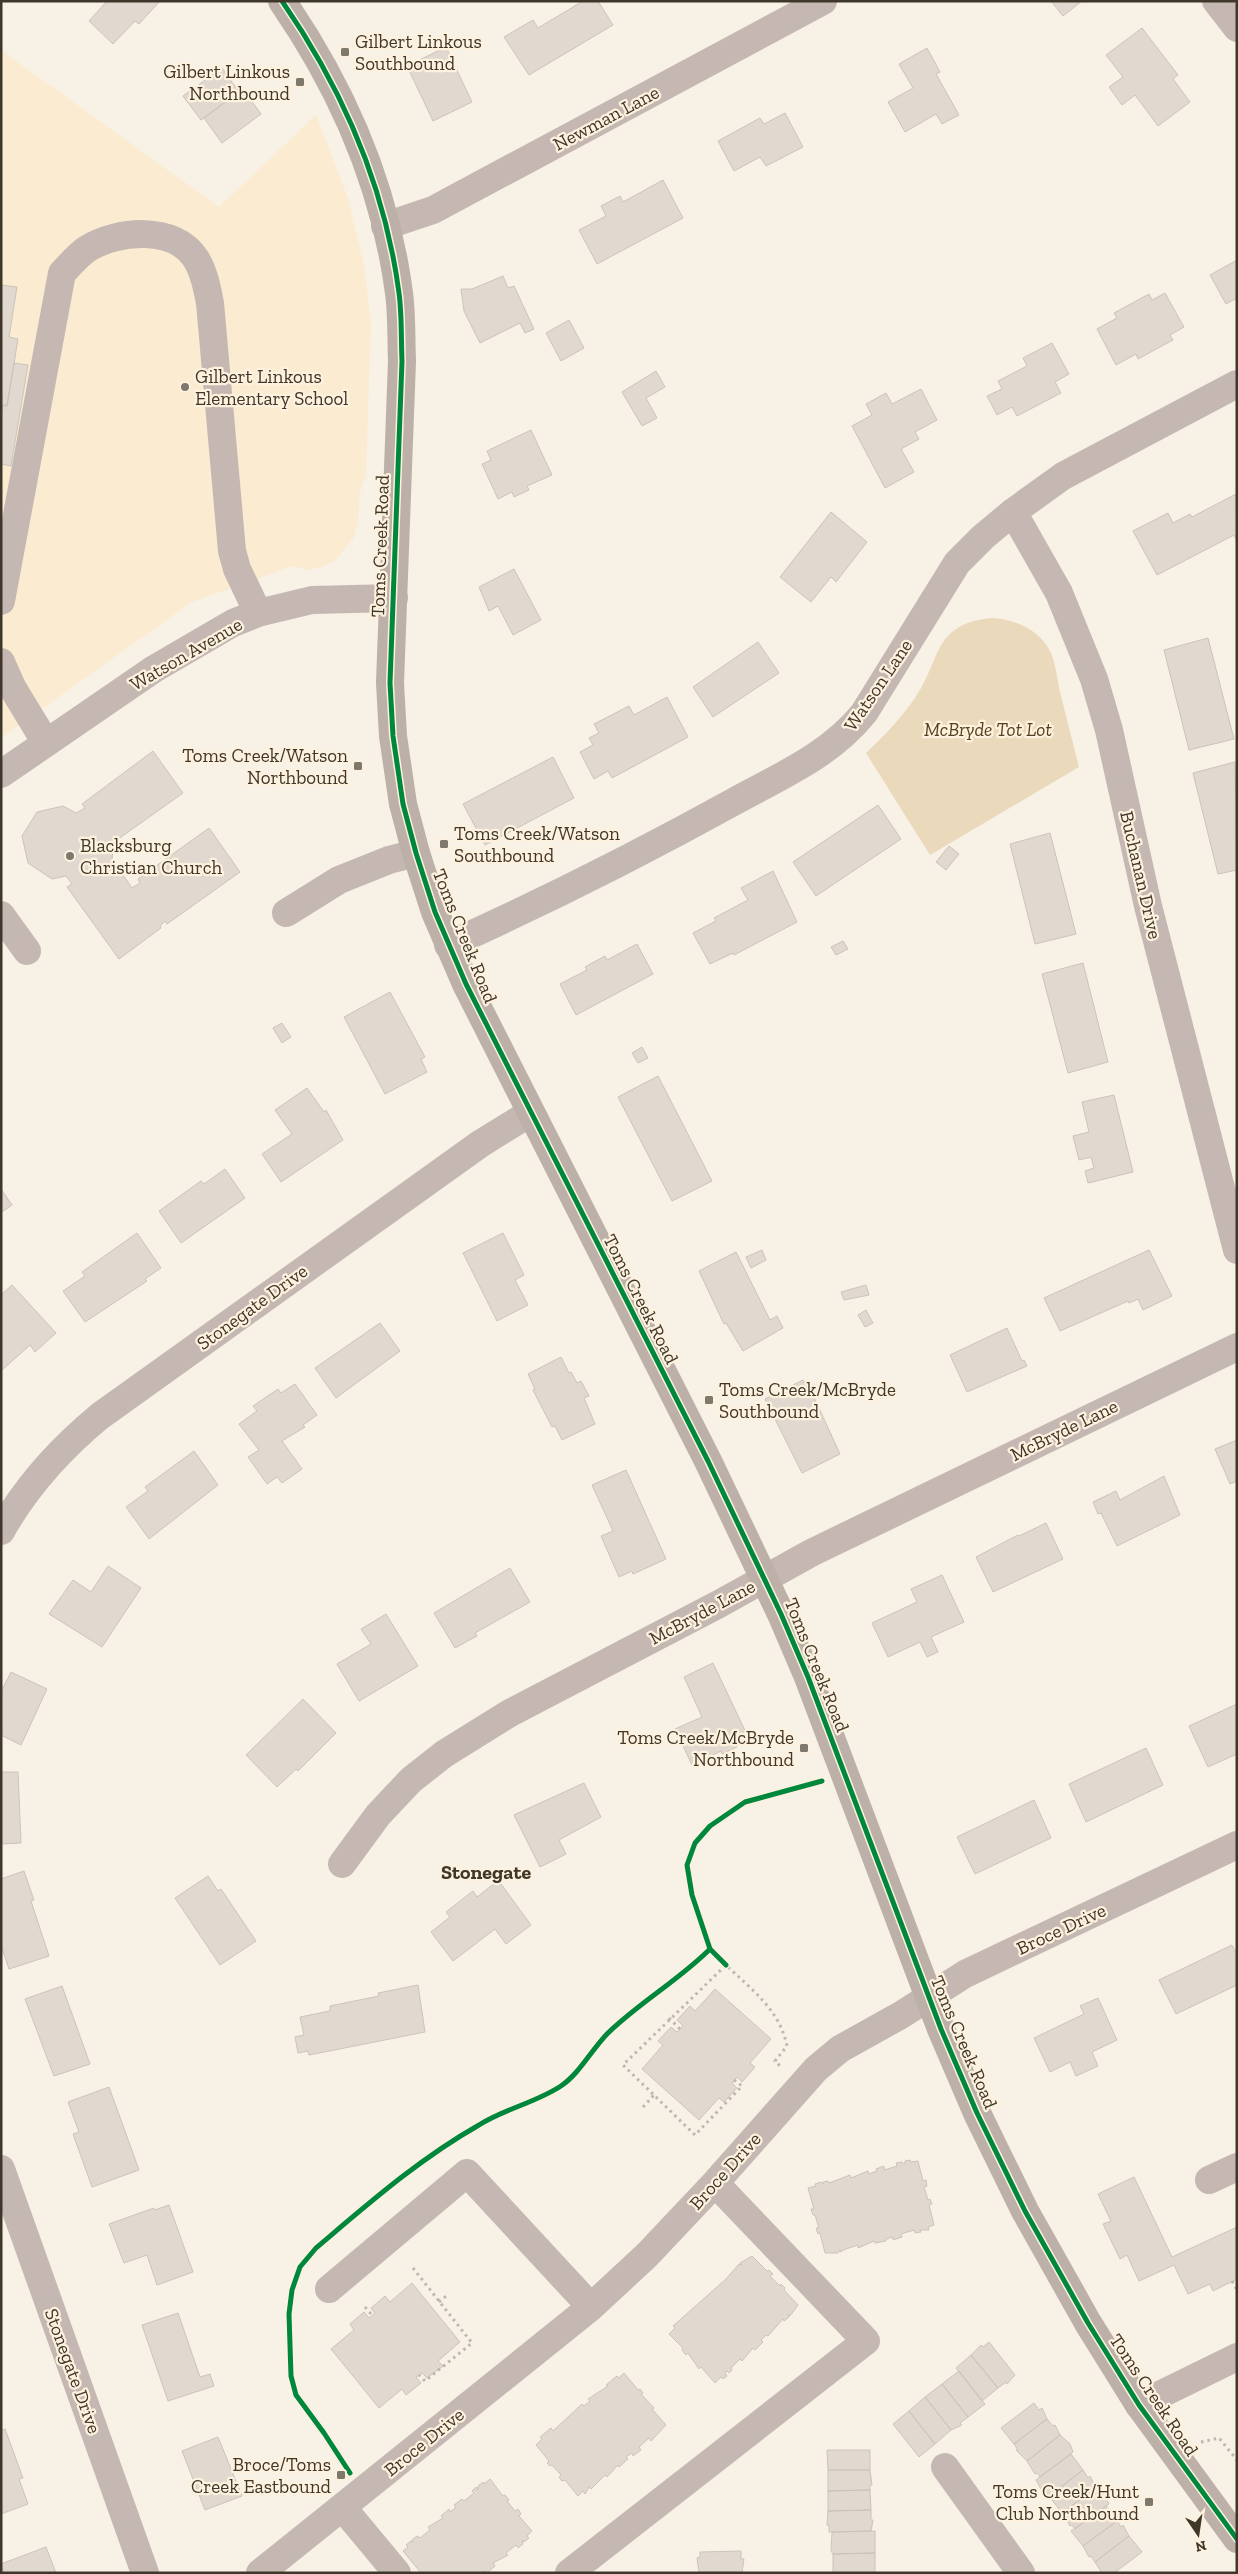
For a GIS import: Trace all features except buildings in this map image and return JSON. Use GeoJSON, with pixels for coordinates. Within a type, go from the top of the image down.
{"type":"FeatureCollection","features":[{"type":"Feature","properties":{"kind":"main road","name":"Toms Creek Road"},"geometry":{"type":"LineString","coordinates":[[282,1],[317,54],[350,119],[369,168],[385,226],[399,294],[401,334],[390,683],[393,736],[403,804],[416,853],[448,944],[530,1113],[708,1461],[765,1578],[808,1677],[929,1997],[977,2113],[1024,2211],[1088,2323],[1139,2405],[1237,2539]]}},
{"type":"Feature","properties":{"kind":"street","name":"Newman Lane"},"geometry":{"type":"LineString","coordinates":[[385,226],[428,212],[823,1]]}},
{"type":"Feature","properties":{"kind":"street"},"geometry":{"type":"LineString","coordinates":[[1216,1],[1237,28]]}},
{"type":"Feature","properties":{"kind":"street"},"geometry":{"type":"LineString","coordinates":[[1,601],[62,273],[87,249],[109,239],[133,234],[154,234],[182,246],[195,258],[205,279],[210,303],[232,551],[237,569],[258,614]]}},
{"type":"Feature","properties":{"kind":"street","name":"Watson Lane"},"geometry":{"type":"LineString","coordinates":[[448,944],[615,864],[716,812],[835,744],[849,732],[864,713],[957,563],[1013,512],[1063,476],[1237,384]]}},
{"type":"Feature","properties":{"kind":"street","name":"Buchanan Drive"},"geometry":{"type":"LineString","coordinates":[[1013,512],[1062,599],[1094,679],[1109,730],[1150,915],[1237,1250]]}},
{"type":"Feature","properties":{"kind":"street","name":"Watson Avenue"},"geometry":{"type":"LineString","coordinates":[[1,774],[154,669],[233,623],[258,614],[312,600],[394,598]]}},
{"type":"Feature","properties":{"kind":"street"},"geometry":{"type":"LineString","coordinates":[[1,662],[12,687],[46,743]]}},
{"type":"Feature","properties":{"kind":"street"},"geometry":{"type":"LineString","coordinates":[[286,913],[339,880],[389,860],[416,853]]}},
{"type":"Feature","properties":{"kind":"street"},"geometry":{"type":"LineString","coordinates":[[1,915],[27,951]]}},
{"type":"Feature","properties":{"kind":"street","name":"Stonegate Drive"},"geometry":{"type":"LineString","coordinates":[[1,1531],[17,1503],[41,1472],[72,1440],[100,1416],[480,1144],[530,1113]]}},
{"type":"Feature","properties":{"kind":"street","name":"McBryde Lane"},"geometry":{"type":"LineString","coordinates":[[342,1864],[378,1815],[411,1780],[444,1754],[510,1713],[867,1525],[1237,1347]]}},
{"type":"Feature","properties":{"kind":"street","name":"Broce Drive"},"geometry":{"type":"LineString","coordinates":[[260,2573],[591,2307],[647,2255],[715,2183],[816,2069],[840,2049],[965,1974],[1237,1845]]}},
{"type":"Feature","properties":{"kind":"street"},"geometry":{"type":"LineString","coordinates":[[1209,2180],[1237,2167]]}},
{"type":"Feature","properties":{"kind":"street","name":"Stonegate Drive"},"geometry":{"type":"LineString","coordinates":[[1,2169],[145,2573]]}},
{"type":"Feature","properties":{"kind":"street"},"geometry":{"type":"LineString","coordinates":[[329,2289],[467,2174],[591,2307]]}},
{"type":"Feature","properties":{"kind":"street"},"geometry":{"type":"LineString","coordinates":[[569,2573],[866,2341],[715,2183]]}},
{"type":"Feature","properties":{"kind":"street"},"geometry":{"type":"LineString","coordinates":[[1139,2405],[1237,2357]]}},
{"type":"Feature","properties":{"kind":"street"},"geometry":{"type":"LineString","coordinates":[[945,2467],[1020,2573]]}},
{"type":"Feature","properties":{"kind":"street"},"geometry":{"type":"LineString","coordinates":[[343,2508],[397,2573]]}},
{"type":"Feature","properties":{"kind":"path"},"geometry":{"type":"LineString","coordinates":[[721,1959],[775,2013],[784,2033],[787,2046],[775,2061],[784,2070]]}},
{"type":"Feature","properties":{"kind":"path"},"geometry":{"type":"LineString","coordinates":[[726,1964],[623,2065],[696,2135],[742,2086],[734,2080]]}},
{"type":"Feature","properties":{"kind":"path"},"geometry":{"type":"LineString","coordinates":[[669,2018],[680,2029]]}},
{"type":"Feature","properties":{"kind":"path"},"geometry":{"type":"LineString","coordinates":[[644,2107],[654,2095]]}},
{"type":"Feature","properties":{"kind":"path"},"geometry":{"type":"LineString","coordinates":[[413,2268],[472,2343],[425,2381],[419,2375]]}},
{"type":"Feature","properties":{"kind":"path"},"geometry":{"type":"LineString","coordinates":[[1232,2281],[1237,2290]]}},
{"type":"Feature","properties":{"kind":"path"},"geometry":{"type":"LineString","coordinates":[[439,2302],[446,2296]]}},
{"type":"Feature","properties":{"kind":"path"},"geometry":{"type":"LineString","coordinates":[[365,2307],[372,2315]]}},
{"type":"Feature","properties":{"kind":"path"},"geometry":{"type":"LineString","coordinates":[[1200,2442],[1219,2438],[1237,2460]]}},
{"type":"Feature","properties":{"kind":"shaded area","name":"Gilbert Linkous Elementary School"},"geometry":{"type":"Polygon","coordinates":[[[1,50],[219,207],[316,115],[348,198],[364,264],[371,323],[366,474],[360,493],[358,522],[354,537],[335,561],[322,567],[308,570],[293,566],[192,602],[1,738],[1,50]]]}},
{"type":"Feature","properties":{"kind":"green space","name":"McBryde Tot Lot"},"geometry":{"type":"Polygon","coordinates":[[[993,618],[1013,622],[1031,630],[1039,636],[1050,652],[1079,767],[930,855],[866,753],[892,727],[915,698],[924,684],[941,645],[949,635],[959,627],[973,621],[993,618]]]}},
{"type":"Feature","properties":{"kind":"cycle path"},"geometry":{"type":"LineString","coordinates":[[282,1],[324,68],[358,140],[372,177],[383,215],[400,301],[402,361],[390,683],[393,736],[403,804],[435,912],[466,984],[708,1461],[781,1614],[808,1677],[941,2029],[977,2113],[1025,2211],[1088,2323],[1139,2405],[1237,2539]]}},
{"type":"Feature","properties":{"kind":"cycle path"},"geometry":{"type":"LineString","coordinates":[[726,1965],[710,1949],[692,1895],[687,1865],[695,1843],[710,1826],[745,1802],[822,1781]]}},
{"type":"Feature","properties":{"kind":"cycle path"},"geometry":{"type":"LineString","coordinates":[[350,2473],[296,2395],[291,2376],[289,2314],[292,2290],[300,2267],[316,2248],[335,2231],[436,2152],[489,2119],[541,2097],[568,2081],[608,2033],[710,1949]]}},
{"type":"Feature","properties":{"kind":"place","name":"Gilbert Linkous Southbound"},"geometry":{"type":"Point","coordinates":[345,52]}},
{"type":"Feature","properties":{"kind":"place","name":"Gilbert Linkous Northbound"},"geometry":{"type":"Point","coordinates":[300,82]}},
{"type":"Feature","properties":{"kind":"place","name":"Gilbert Linkous Elementary School"},"geometry":{"type":"Point","coordinates":[185,387]}},
{"type":"Feature","properties":{"kind":"place","name":"Toms Creek/Watson Northbound"},"geometry":{"type":"Point","coordinates":[358,766]}},
{"type":"Feature","properties":{"kind":"place","name":"Toms Creek/Watson Southbound"},"geometry":{"type":"Point","coordinates":[444,844]}},
{"type":"Feature","properties":{"kind":"place","name":"Blacksburg Christian Church"},"geometry":{"type":"Point","coordinates":[70,856]}},
{"type":"Feature","properties":{"kind":"place","name":"Toms Creek/McBryde Southbound"},"geometry":{"type":"Point","coordinates":[709,1400]}},
{"type":"Feature","properties":{"kind":"place","name":"Toms Creek/McBryde Northbound"},"geometry":{"type":"Point","coordinates":[804,1748]}},
{"type":"Feature","properties":{"kind":"place","name":"Broce/Toms Creek Eastbound"},"geometry":{"type":"Point","coordinates":[341,2475]}},
{"type":"Feature","properties":{"kind":"place","name":"Toms Creek/Hunt Club Northbound"},"geometry":{"type":"Point","coordinates":[1149,2502]}},
{"type":"Feature","properties":{"kind":"district","name":"Stonegate"},"geometry":{"type":"Point","coordinates":[486,1872]}}]}
